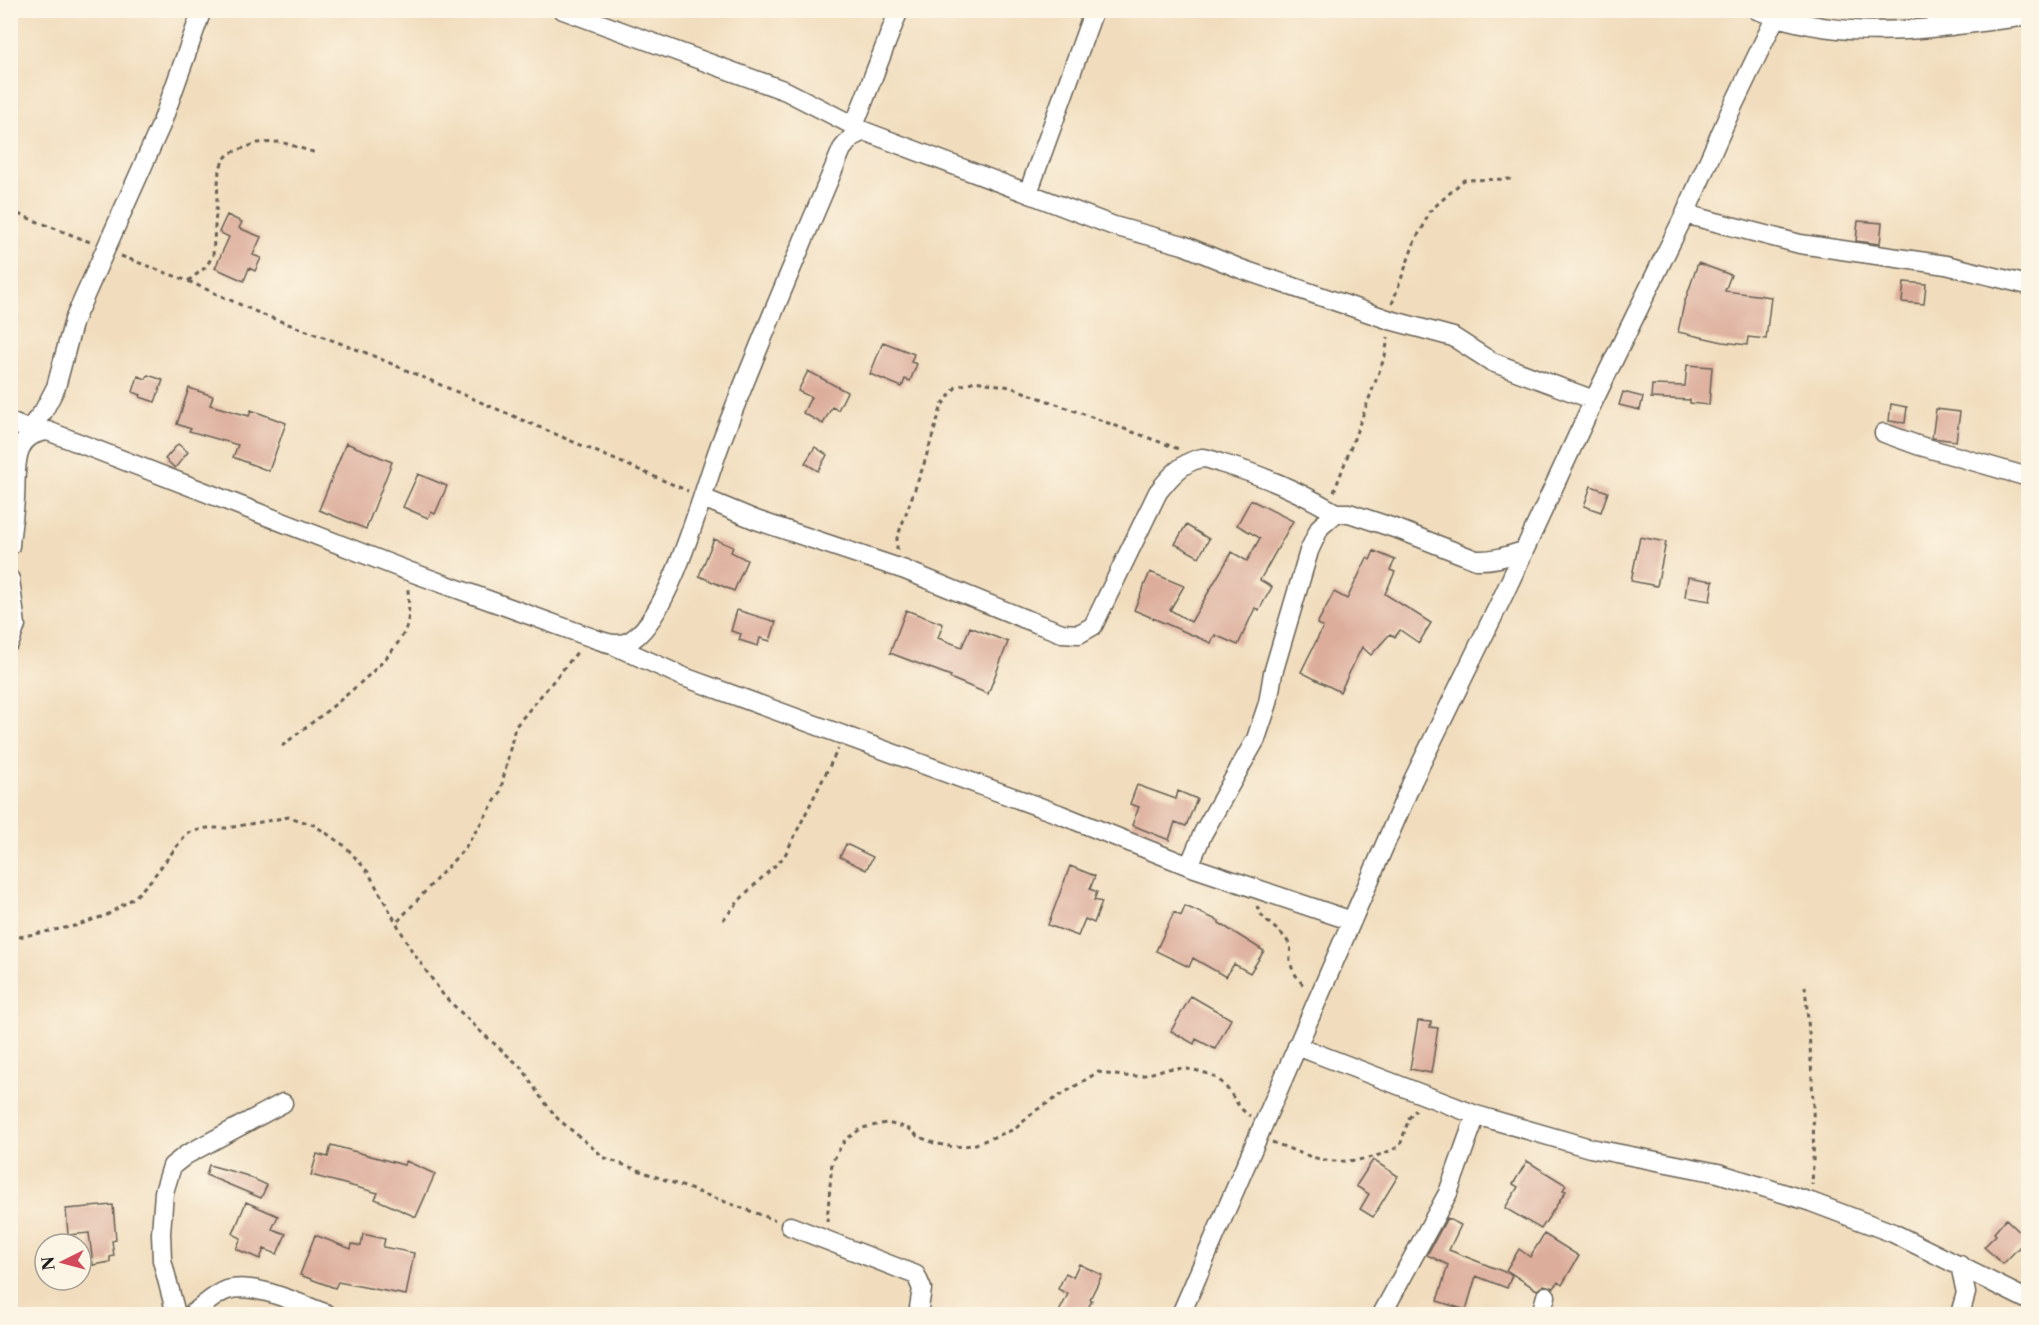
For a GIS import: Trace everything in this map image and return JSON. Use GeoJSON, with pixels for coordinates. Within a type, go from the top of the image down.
{"type":"FeatureCollection","features":[{"type":"Feature","properties":{"kind":"street"},"geometry":{"type":"LineString","coordinates":[[10,546],[18,452],[56,387],[74,320],[161,125],[202,10]]}},
{"type":"Feature","properties":{"kind":"street"},"geometry":{"type":"LineString","coordinates":[[563,10],[786,91],[859,128],[1114,226],[1183,245],[1241,269],[1383,318],[1452,337],[1492,362],[1594,400]]}},
{"type":"Feature","properties":{"kind":"street"},"geometry":{"type":"LineString","coordinates":[[615,646],[632,640],[648,624],[666,593],[703,498],[724,434],[842,148],[859,128],[898,10]]}},
{"type":"Feature","properties":{"kind":"street"},"geometry":{"type":"LineString","coordinates":[[1028,193],[1094,10]]}},
{"type":"Feature","properties":{"kind":"street"},"geometry":{"type":"LineString","coordinates":[[1757,10],[1778,14],[1815,28],[1858,32],[1951,26],[2028,16]]}},
{"type":"Feature","properties":{"kind":"street"},"geometry":{"type":"LineString","coordinates":[[1181,1314],[1413,780],[1505,592],[1778,14]]}},
{"type":"Feature","properties":{"kind":"street"},"geometry":{"type":"LineString","coordinates":[[1685,214],[1800,244],[1946,265],[2028,285]]}},
{"type":"Feature","properties":{"kind":"street"},"geometry":{"type":"LineString","coordinates":[[10,422],[32,431],[48,431],[408,571],[615,646],[684,677],[1059,814],[1189,866],[1352,921]]}},
{"type":"Feature","properties":{"kind":"street"},"geometry":{"type":"LineString","coordinates":[[1884,433],[1917,445],[2028,477]]}},
{"type":"Feature","properties":{"kind":"street"},"geometry":{"type":"LineString","coordinates":[[703,498],[756,520],[905,570],[1062,633],[1079,634],[1093,626],[1158,492],[1171,475],[1185,465],[1203,458],[1277,483],[1331,510],[1349,513],[1400,530],[1476,560],[1487,561],[1523,551]]}},
{"type":"Feature","properties":{"kind":"street"},"geometry":{"type":"LineString","coordinates":[[1189,866],[1203,833],[1256,739],[1309,551],[1331,510]]}},
{"type":"Feature","properties":{"kind":"street"},"geometry":{"type":"LineString","coordinates":[[1487,561],[1505,592]]}},
{"type":"Feature","properties":{"kind":"street"},"geometry":{"type":"LineString","coordinates":[[10,579],[16,626],[10,642]]}},
{"type":"Feature","properties":{"kind":"street"},"geometry":{"type":"LineString","coordinates":[[1297,1046],[1476,1115],[1590,1148],[1718,1173],[1811,1202],[1893,1233],[2028,1300]]}},
{"type":"Feature","properties":{"kind":"street"},"geometry":{"type":"LineString","coordinates":[[176,1314],[162,1260],[164,1192],[172,1166],[186,1155],[283,1103]]}},
{"type":"Feature","properties":{"kind":"street"},"geometry":{"type":"LineString","coordinates":[[1382,1314],[1448,1192],[1476,1115]]}},
{"type":"Feature","properties":{"kind":"street"},"geometry":{"type":"LineString","coordinates":[[790,1226],[916,1275],[922,1289],[918,1314]]}},
{"type":"Feature","properties":{"kind":"street"},"geometry":{"type":"LineString","coordinates":[[1960,1265],[1966,1293]]}},
{"type":"Feature","properties":{"kind":"street"},"geometry":{"type":"LineString","coordinates":[[1960,1314],[1966,1293],[1980,1276]]}},
{"type":"Feature","properties":{"kind":"street"},"geometry":{"type":"LineString","coordinates":[[192,1314],[225,1291],[243,1288],[272,1294],[292,1308],[327,1314]]}},
{"type":"Feature","properties":{"kind":"street"},"geometry":{"type":"LineString","coordinates":[[1540,1314],[1546,1296]]}},
{"type":"Feature","properties":{"kind":"path"},"geometry":{"type":"LineString","coordinates":[[188,281],[206,267],[213,255],[219,170],[224,159],[230,153],[258,143],[281,142],[316,153]]}},
{"type":"Feature","properties":{"kind":"path"},"geometry":{"type":"LineString","coordinates":[[1331,510],[1335,489],[1385,356],[1388,339],[1383,318],[1429,212],[1464,180],[1513,179]]}},
{"type":"Feature","properties":{"kind":"path"},"geometry":{"type":"LineString","coordinates":[[10,211],[82,238],[104,250],[188,281],[261,314],[374,357],[703,498]]}},
{"type":"Feature","properties":{"kind":"path"},"geometry":{"type":"LineString","coordinates":[[905,570],[897,552],[897,538],[923,467],[942,405],[956,387],[975,381],[1010,387],[1203,458]]}},
{"type":"Feature","properties":{"kind":"path"},"geometry":{"type":"LineString","coordinates":[[282,746],[364,681],[398,644],[407,625],[408,571]]}},
{"type":"Feature","properties":{"kind":"path"},"geometry":{"type":"LineString","coordinates":[[397,922],[465,848],[500,793],[515,728],[590,637]]}},
{"type":"Feature","properties":{"kind":"path"},"geometry":{"type":"LineString","coordinates":[[723,920],[745,894],[784,857],[844,735]]}},
{"type":"Feature","properties":{"kind":"path"},"geometry":{"type":"LineString","coordinates":[[10,937],[75,926],[107,915],[135,897],[187,833],[207,828],[227,828],[289,817],[314,825],[345,846],[368,872],[412,951],[444,996],[523,1069],[539,1095],[558,1119],[605,1158],[790,1226]]}},
{"type":"Feature","properties":{"kind":"path"},"geometry":{"type":"LineString","coordinates":[[1257,888],[1257,908],[1264,921],[1291,946],[1290,960],[1296,976],[1317,1002]]}},
{"type":"Feature","properties":{"kind":"path"},"geometry":{"type":"LineString","coordinates":[[1805,986],[1815,1145],[1811,1202]]}},
{"type":"Feature","properties":{"kind":"path"},"geometry":{"type":"LineString","coordinates":[[833,1241],[827,1221],[832,1162],[845,1140],[862,1128],[886,1123],[905,1127],[917,1137],[934,1143],[953,1147],[973,1145],[1015,1129],[1035,1111],[1098,1072],[1114,1076],[1141,1076],[1168,1069],[1199,1072],[1216,1078],[1227,1088],[1242,1111],[1262,1131],[1327,1160],[1360,1159],[1384,1155],[1400,1146],[1409,1118],[1428,1097]]}},
{"type":"Feature","properties":{"kind":"building"},"geometry":{"type":"Polygon","coordinates":[[[227,215],[242,222],[239,228],[261,237],[253,255],[261,258],[255,271],[249,268],[244,281],[215,268],[229,237],[219,232],[227,215]]]}},
{"type":"Feature","properties":{"kind":"building"},"geometry":{"type":"Polygon","coordinates":[[[1858,221],[1882,223],[1880,244],[1856,241],[1858,221]]]}},
{"type":"Feature","properties":{"kind":"building"},"geometry":{"type":"Polygon","coordinates":[[[1698,263],[1731,275],[1725,291],[1771,297],[1766,339],[1748,337],[1747,345],[1678,332],[1684,304],[1698,263]]]}},
{"type":"Feature","properties":{"kind":"building"},"geometry":{"type":"Polygon","coordinates":[[[1904,282],[1926,284],[1924,304],[1902,302],[1904,282]]]}},
{"type":"Feature","properties":{"kind":"building"},"geometry":{"type":"Polygon","coordinates":[[[883,342],[914,354],[911,362],[917,364],[910,381],[905,379],[902,387],[870,374],[883,342]]]}},
{"type":"Feature","properties":{"kind":"building"},"geometry":{"type":"Polygon","coordinates":[[[1687,365],[1712,367],[1709,405],[1690,403],[1690,400],[1651,398],[1652,385],[1685,386],[1687,365]]]}},
{"type":"Feature","properties":{"kind":"building"},"geometry":{"type":"Polygon","coordinates":[[[808,371],[847,392],[838,410],[832,407],[823,424],[803,413],[811,397],[798,391],[808,371]]]}},
{"type":"Feature","properties":{"kind":"building"},"geometry":{"type":"Polygon","coordinates":[[[148,375],[163,380],[155,402],[133,392],[138,376],[146,379],[148,375]]]}},
{"type":"Feature","properties":{"kind":"building"},"geometry":{"type":"Polygon","coordinates":[[[189,388],[213,396],[210,405],[249,416],[251,410],[286,423],[269,471],[233,457],[238,445],[189,431],[191,429],[177,424],[189,388]]]}},
{"type":"Feature","properties":{"kind":"building"},"geometry":{"type":"Polygon","coordinates":[[[1623,392],[1643,397],[1640,410],[1619,405],[1623,392]]]}},
{"type":"Feature","properties":{"kind":"building"},"geometry":{"type":"Polygon","coordinates":[[[1891,404],[1907,407],[1905,423],[1889,421],[1891,404]]]}},
{"type":"Feature","properties":{"kind":"building"},"geometry":{"type":"Polygon","coordinates":[[[1936,409],[1960,412],[1956,441],[1932,438],[1936,409]]]}},
{"type":"Feature","properties":{"kind":"building"},"geometry":{"type":"Polygon","coordinates":[[[346,443],[392,462],[366,529],[319,510],[346,443]]]}},
{"type":"Feature","properties":{"kind":"building"},"geometry":{"type":"Polygon","coordinates":[[[178,444],[188,452],[175,468],[165,459],[178,444]]]}},
{"type":"Feature","properties":{"kind":"building"},"geometry":{"type":"Polygon","coordinates":[[[815,447],[827,455],[818,471],[805,463],[815,447]]]}},
{"type":"Feature","properties":{"kind":"building"},"geometry":{"type":"Polygon","coordinates":[[[418,474],[447,486],[435,514],[431,512],[428,518],[403,507],[418,474]]]}},
{"type":"Feature","properties":{"kind":"building"},"geometry":{"type":"Polygon","coordinates":[[[1591,486],[1608,492],[1601,512],[1584,506],[1591,486]]]}},
{"type":"Feature","properties":{"kind":"building"},"geometry":{"type":"Polygon","coordinates":[[[1251,500],[1293,521],[1260,580],[1272,587],[1259,610],[1255,608],[1238,645],[1215,635],[1211,643],[1134,610],[1150,572],[1184,586],[1170,610],[1191,622],[1232,552],[1247,561],[1260,538],[1237,525],[1251,500]]]}},
{"type":"Feature","properties":{"kind":"building"},"geometry":{"type":"Polygon","coordinates":[[[1186,525],[1209,539],[1199,557],[1175,544],[1186,525]]]}},
{"type":"Feature","properties":{"kind":"building"},"geometry":{"type":"Polygon","coordinates":[[[1640,537],[1666,542],[1657,586],[1631,581],[1640,537]]]}},
{"type":"Feature","properties":{"kind":"building"},"geometry":{"type":"Polygon","coordinates":[[[714,539],[733,547],[731,552],[747,560],[734,591],[699,576],[714,539]]]}},
{"type":"Feature","properties":{"kind":"building"},"geometry":{"type":"Polygon","coordinates":[[[1374,551],[1395,560],[1390,570],[1395,572],[1385,594],[1431,623],[1419,643],[1400,630],[1395,637],[1390,634],[1371,655],[1362,647],[1340,692],[1301,672],[1323,627],[1317,624],[1334,592],[1347,599],[1367,558],[1370,560],[1374,551]]]}},
{"type":"Feature","properties":{"kind":"building"},"geometry":{"type":"Polygon","coordinates":[[[1688,577],[1713,581],[1710,601],[1685,597],[1688,577]]]}},
{"type":"Feature","properties":{"kind":"building"},"geometry":{"type":"Polygon","coordinates":[[[737,610],[776,622],[770,641],[760,638],[758,646],[739,640],[741,634],[731,631],[737,610]]]}},
{"type":"Feature","properties":{"kind":"building"},"geometry":{"type":"Polygon","coordinates":[[[906,610],[943,624],[938,638],[962,647],[970,627],[1008,642],[988,694],[950,678],[951,676],[890,653],[906,610]]]}},
{"type":"Feature","properties":{"kind":"building"},"geometry":{"type":"Polygon","coordinates":[[[1137,785],[1176,799],[1178,791],[1197,799],[1186,826],[1175,822],[1169,840],[1132,825],[1139,807],[1130,804],[1137,785]]]}},
{"type":"Feature","properties":{"kind":"building"},"geometry":{"type":"Polygon","coordinates":[[[846,844],[873,857],[866,870],[840,857],[846,844]]]}},
{"type":"Feature","properties":{"kind":"building"},"geometry":{"type":"Polygon","coordinates":[[[1070,866],[1095,876],[1090,889],[1097,892],[1094,900],[1102,902],[1094,923],[1085,919],[1078,936],[1048,925],[1070,866]]]}},
{"type":"Feature","properties":{"kind":"building"},"geometry":{"type":"Polygon","coordinates":[[[1185,906],[1219,921],[1264,951],[1250,973],[1234,964],[1226,977],[1193,958],[1189,967],[1156,951],[1174,912],[1181,916],[1185,906]]]}},
{"type":"Feature","properties":{"kind":"building"},"geometry":{"type":"Polygon","coordinates":[[[1191,996],[1231,1019],[1215,1049],[1196,1039],[1194,1044],[1171,1031],[1191,996]]]}},
{"type":"Feature","properties":{"kind":"building"},"geometry":{"type":"Polygon","coordinates":[[[1418,1021],[1431,1022],[1430,1027],[1438,1028],[1431,1073],[1410,1069],[1418,1021]]]}},
{"type":"Feature","properties":{"kind":"building"},"geometry":{"type":"Polygon","coordinates":[[[331,1145],[404,1165],[406,1161],[435,1174],[416,1217],[375,1199],[378,1193],[311,1175],[317,1154],[328,1157],[331,1145]]]}},
{"type":"Feature","properties":{"kind":"building"},"geometry":{"type":"Polygon","coordinates":[[[1373,1160],[1398,1176],[1373,1217],[1360,1209],[1369,1194],[1356,1186],[1373,1160]]]}},
{"type":"Feature","properties":{"kind":"building"},"geometry":{"type":"Polygon","coordinates":[[[1527,1161],[1566,1185],[1563,1190],[1566,1191],[1541,1229],[1505,1208],[1518,1187],[1513,1184],[1527,1161]]]}},
{"type":"Feature","properties":{"kind":"building"},"geometry":{"type":"Polygon","coordinates":[[[209,1165],[245,1175],[267,1185],[261,1198],[206,1175],[209,1165]]]}},
{"type":"Feature","properties":{"kind":"building"},"geometry":{"type":"Polygon","coordinates":[[[246,1202],[278,1216],[272,1229],[286,1234],[277,1254],[264,1249],[260,1259],[236,1249],[241,1238],[233,1234],[246,1202]]]}},
{"type":"Feature","properties":{"kind":"building"},"geometry":{"type":"Polygon","coordinates":[[[113,1205],[116,1240],[112,1241],[114,1256],[110,1257],[110,1262],[93,1265],[93,1232],[68,1232],[66,1209],[113,1205]]]}},
{"type":"Feature","properties":{"kind":"building"},"geometry":{"type":"Polygon","coordinates":[[[1447,1218],[1461,1225],[1449,1250],[1512,1275],[1507,1288],[1476,1276],[1466,1310],[1437,1301],[1448,1265],[1427,1255],[1447,1218]]]}},
{"type":"Feature","properties":{"kind":"building"},"geometry":{"type":"Polygon","coordinates":[[[2006,1219],[2027,1239],[2003,1264],[1984,1247],[1996,1235],[1994,1233],[2006,1219]]]}},
{"type":"Feature","properties":{"kind":"building"},"geometry":{"type":"Polygon","coordinates":[[[363,1234],[385,1239],[383,1247],[414,1253],[406,1295],[338,1282],[335,1288],[300,1275],[315,1235],[351,1249],[352,1244],[361,1246],[363,1234]]]}},
{"type":"Feature","properties":{"kind":"building"},"geometry":{"type":"Polygon","coordinates":[[[1544,1234],[1579,1256],[1562,1285],[1558,1282],[1554,1288],[1544,1285],[1537,1290],[1506,1270],[1519,1249],[1530,1257],[1544,1234]]]}},
{"type":"Feature","properties":{"kind":"building"},"geometry":{"type":"Polygon","coordinates":[[[1079,1264],[1102,1275],[1090,1299],[1092,1300],[1086,1313],[1080,1310],[1077,1314],[1058,1314],[1068,1294],[1058,1289],[1066,1273],[1073,1277],[1079,1264]]]}}]}
